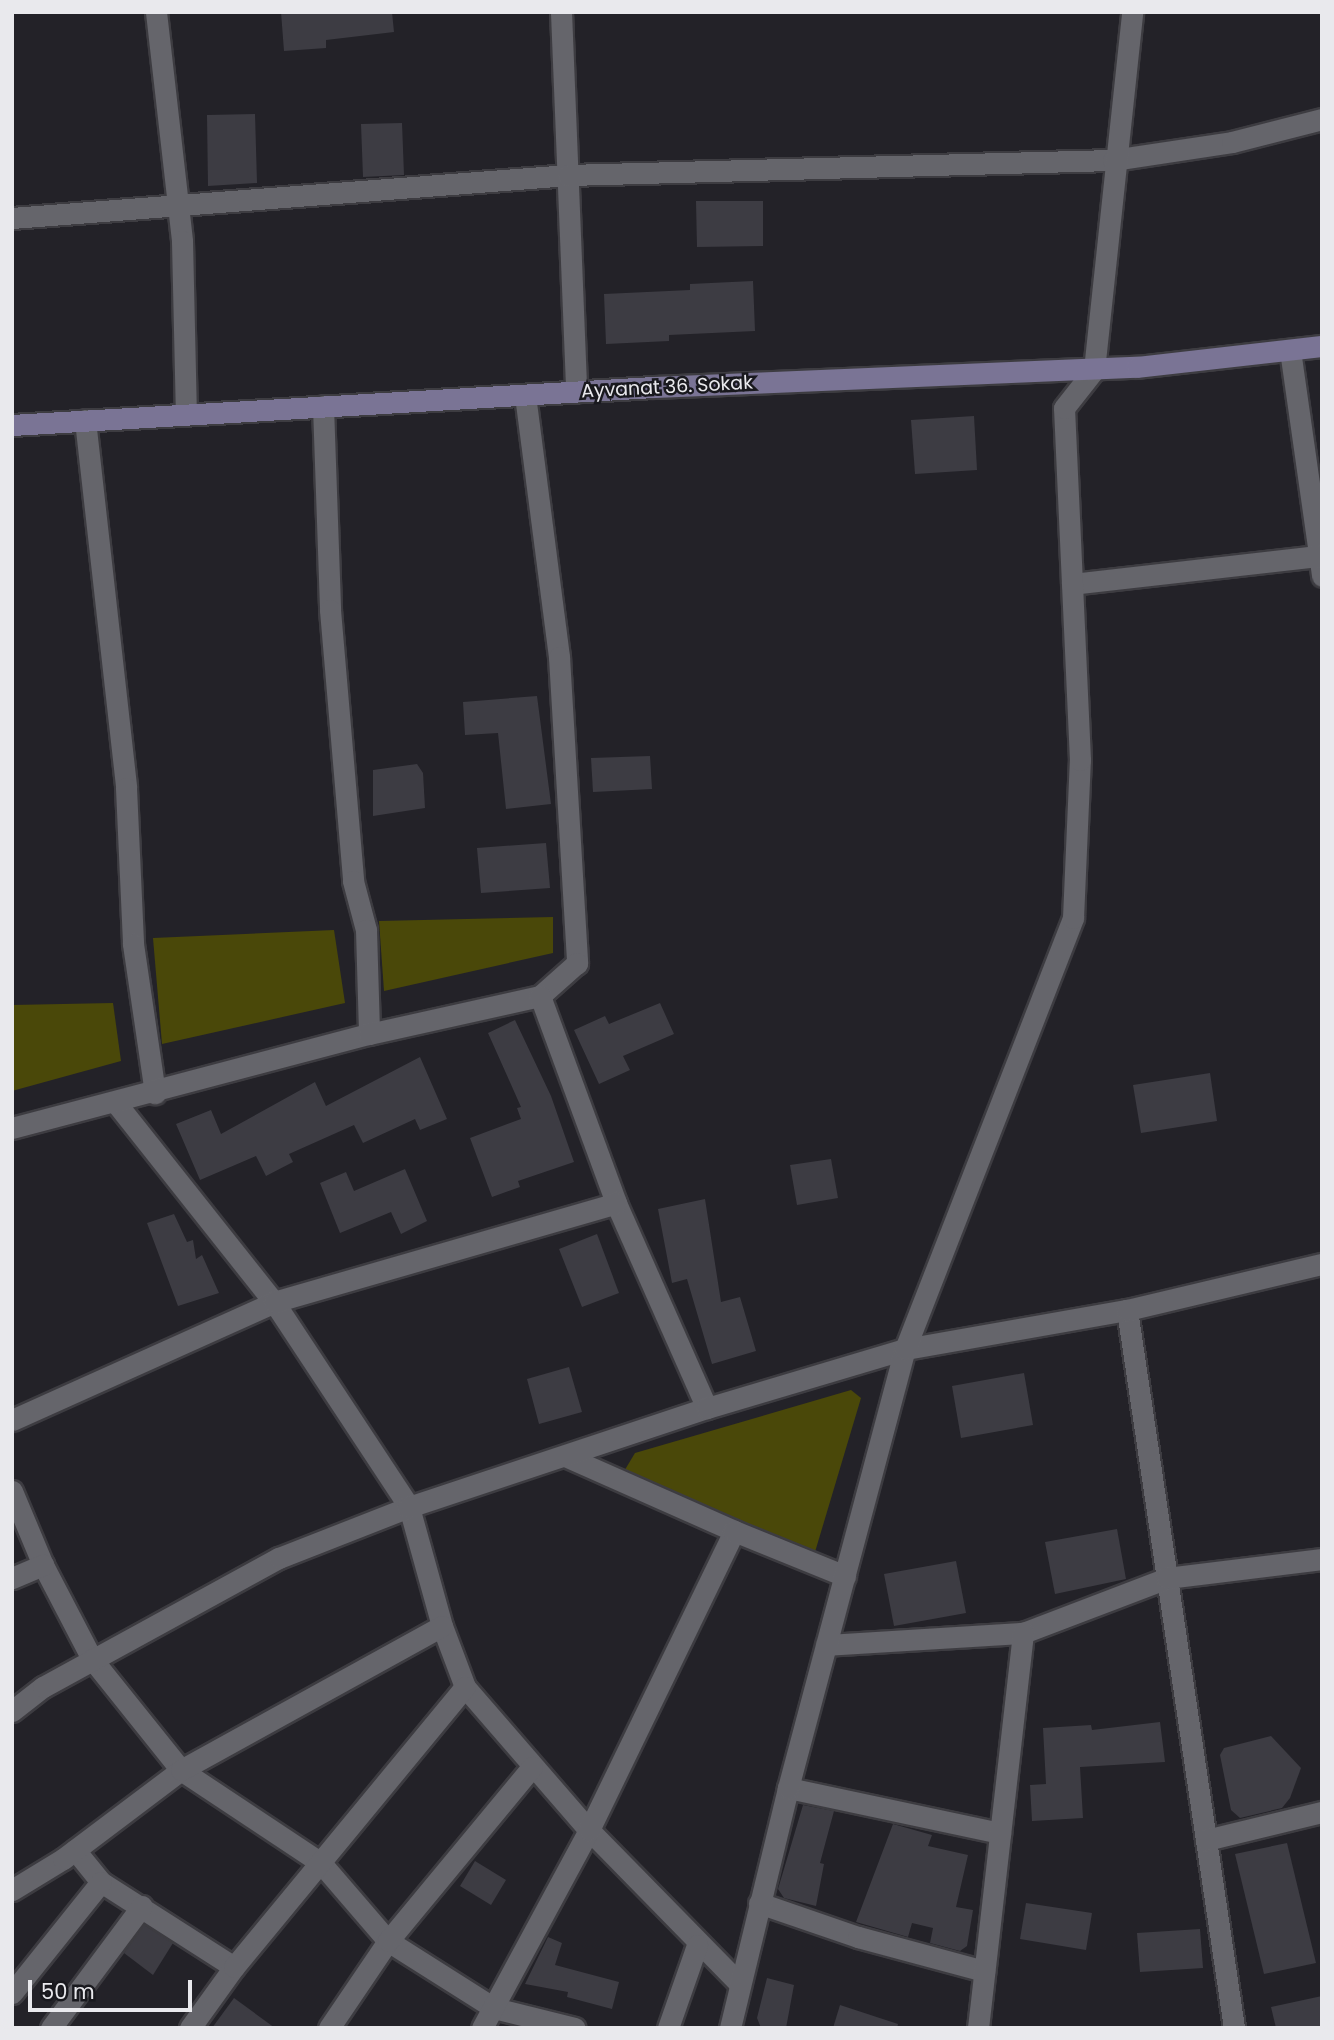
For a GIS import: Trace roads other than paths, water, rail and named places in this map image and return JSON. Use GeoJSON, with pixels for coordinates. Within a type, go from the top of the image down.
{"type":"FeatureCollection","features":[{"type":"Feature","properties":{"kind":"street"},"geometry":{"type":"LineString","coordinates":[[156,12],[178,208],[186,414]]}},
{"type":"Feature","properties":{"kind":"street"},"geometry":{"type":"LineString","coordinates":[[561,12],[576,392]]}},
{"type":"Feature","properties":{"kind":"street"},"geometry":{"type":"LineString","coordinates":[[730,2028],[788,1788],[905,1349],[1073,919],[1080,760],[1064,408],[1094,370],[1113,160],[1132,12]]}},
{"type":"Feature","properties":{"kind":"street"},"geometry":{"type":"LineString","coordinates":[[12,218],[178,208],[568,175],[1113,160],[1232,142],[1322,119]]}},
{"type":"Feature","properties":{"kind":"street","name":"Ayvanat 36. Sokak"},"geometry":{"type":"LineString","coordinates":[[12,425],[576,392],[1094,370],[1322,346]]}},
{"type":"Feature","properties":{"kind":"street"},"geometry":{"type":"LineString","coordinates":[[1072,584],[1320,566],[1290,350]]}},
{"type":"Feature","properties":{"kind":"street"},"geometry":{"type":"LineString","coordinates":[[12,1128],[155,1093],[369,1034],[540,996],[577,963],[559,657],[525,395]]}},
{"type":"Feature","properties":{"kind":"street"},"geometry":{"type":"LineString","coordinates":[[323,406],[330,610],[353,881],[366,930],[369,1034]]}},
{"type":"Feature","properties":{"kind":"street"},"geometry":{"type":"LineString","coordinates":[[85,420],[126,788],[133,944],[155,1093]]}},
{"type":"Feature","properties":{"kind":"street"},"geometry":{"type":"LineString","coordinates":[[540,996],[616,1203],[707,1408]]}},
{"type":"Feature","properties":{"kind":"street"},"geometry":{"type":"LineString","coordinates":[[116,1103],[274,1302],[409,1507],[442,1626],[465,1686],[532,1768],[589,1830],[697,1945],[739,1983]]}},
{"type":"Feature","properties":{"kind":"street"},"geometry":{"type":"LineString","coordinates":[[12,1420],[274,1302],[616,1203]]}},
{"type":"Feature","properties":{"kind":"street"},"geometry":{"type":"LineString","coordinates":[[12,1711],[43,1687],[279,1558],[409,1507],[707,1408],[905,1349],[1127,1310],[1322,1264]]}},
{"type":"Feature","properties":{"kind":"street"},"geometry":{"type":"LineString","coordinates":[[1127,1310],[1234,2028]]}},
{"type":"Feature","properties":{"kind":"street"},"geometry":{"type":"LineString","coordinates":[[565,1456],[734,1531],[845,1576]]}},
{"type":"Feature","properties":{"kind":"street"},"geometry":{"type":"LineString","coordinates":[[12,1491],[43,1565],[92,1659],[181,1770],[321,1863],[388,1941],[494,2008],[548,2025],[575,2028]]}},
{"type":"Feature","properties":{"kind":"street"},"geometry":{"type":"LineString","coordinates":[[482,2028],[589,1830],[734,1531]]}},
{"type":"Feature","properties":{"kind":"street"},"geometry":{"type":"LineString","coordinates":[[826,1646],[1023,1633],[1167,1578],[1322,1559]]}},
{"type":"Feature","properties":{"kind":"street"},"geometry":{"type":"LineString","coordinates":[[12,1578],[43,1565]]}},
{"type":"Feature","properties":{"kind":"street"},"geometry":{"type":"LineString","coordinates":[[12,1890],[75,1850],[181,1770],[442,1626]]}},
{"type":"Feature","properties":{"kind":"street"},"geometry":{"type":"LineString","coordinates":[[978,2028],[1023,1633]]}},
{"type":"Feature","properties":{"kind":"street"},"geometry":{"type":"LineString","coordinates":[[191,2028],[234,1967],[465,1686]]}},
{"type":"Feature","properties":{"kind":"street"},"geometry":{"type":"LineString","coordinates":[[329,2028],[388,1941],[532,1768]]}},
{"type":"Feature","properties":{"kind":"street"},"geometry":{"type":"LineString","coordinates":[[788,1788],[1000,1833]]}},
{"type":"Feature","properties":{"kind":"street"},"geometry":{"type":"LineString","coordinates":[[1206,1840],[1322,1812]]}},
{"type":"Feature","properties":{"kind":"street"},"geometry":{"type":"LineString","coordinates":[[75,1850],[101,1882],[234,1967]]}},
{"type":"Feature","properties":{"kind":"street"},"geometry":{"type":"LineString","coordinates":[[12,1993],[101,1882]]}},
{"type":"Feature","properties":{"kind":"street"},"geometry":{"type":"LineString","coordinates":[[759,1903],[858,1937],[984,1971]]}},
{"type":"Feature","properties":{"kind":"street"},"geometry":{"type":"LineString","coordinates":[[51,2028],[142,1906]]}},
{"type":"Feature","properties":{"kind":"street"},"geometry":{"type":"LineString","coordinates":[[668,2028],[697,1945]]}}]}
